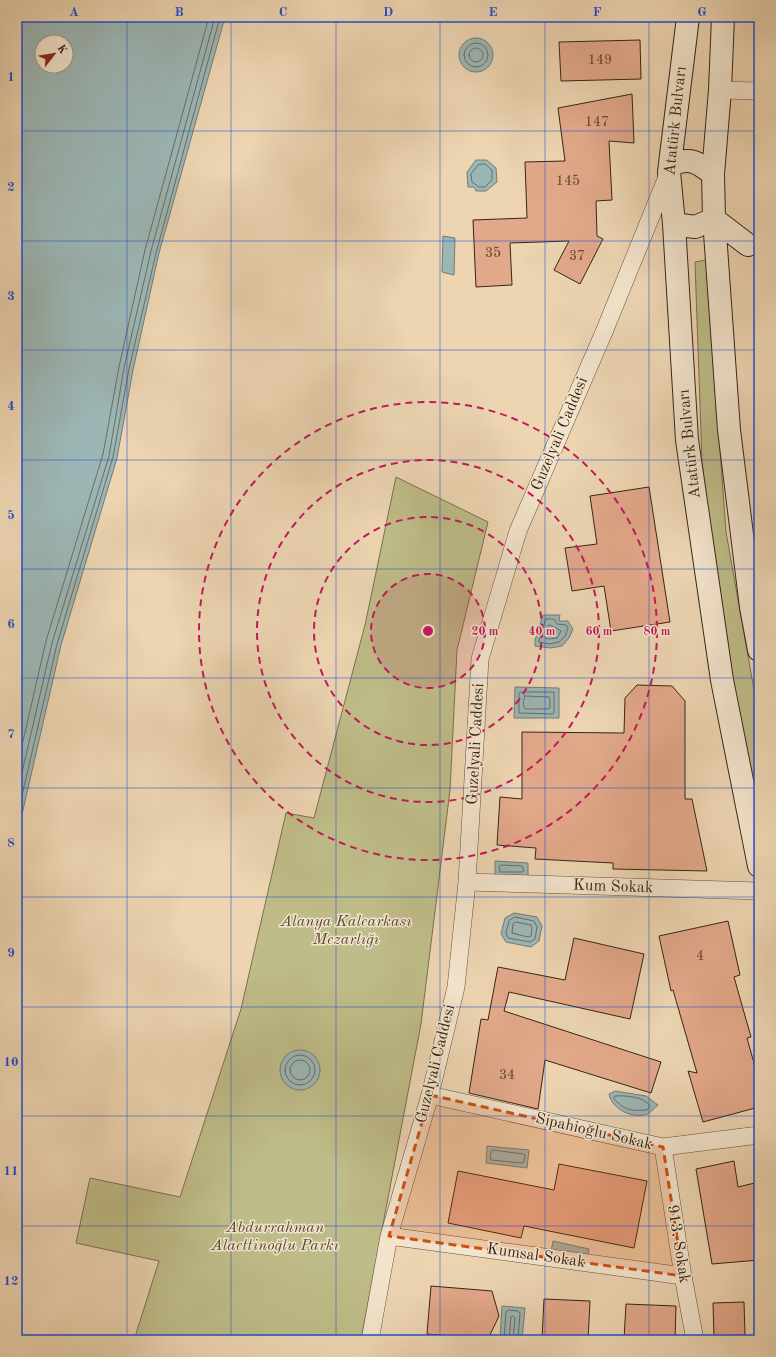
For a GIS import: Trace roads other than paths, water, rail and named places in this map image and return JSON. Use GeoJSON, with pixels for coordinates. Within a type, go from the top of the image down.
{"type":"FeatureCollection","features":[{"type":"Feature","properties":{"kind":"street","name":"Atatürk Bulvarı"},"geometry":{"type":"LineString","coordinates":[[688,17],[669,172],[674,224],[687,440],[722,680],[759,866]]}},
{"type":"Feature","properties":{"kind":"street"},"geometry":{"type":"LineString","coordinates":[[723,17],[720,90],[713,174],[714,219],[729,430],[755,606],[759,650]]}},
{"type":"Feature","properties":{"kind":"street"},"geometry":{"type":"LineString","coordinates":[[720,90],[759,91]]}},
{"type":"Feature","properties":{"kind":"street"},"geometry":{"type":"LineString","coordinates":[[669,172],[673,164],[690,160],[698,163],[713,174]]}},
{"type":"Feature","properties":{"kind":"street","name":"Guzelyali Caddesi"},"geometry":{"type":"LineString","coordinates":[[370,1340],[389,1236],[430,1095],[456,987],[467,882],[480,659],[518,531],[604,332],[669,172]]}},
{"type":"Feature","properties":{"kind":"street"},"geometry":{"type":"LineString","coordinates":[[674,224],[695,227],[714,219]]}},
{"type":"Feature","properties":{"kind":"street"},"geometry":{"type":"LineString","coordinates":[[714,219],[753,246]]}},
{"type":"Feature","properties":{"kind":"street"},"geometry":{"type":"LineString","coordinates":[[717,260],[753,246]]}},
{"type":"Feature","properties":{"kind":"street","name":"Kum Sokak"},"geometry":{"type":"LineString","coordinates":[[467,882],[759,891]]}},
{"type":"Feature","properties":{"kind":"street","name":"Sipahioğlu Sokak"},"geometry":{"type":"LineString","coordinates":[[430,1095],[663,1147],[759,1135]]}},
{"type":"Feature","properties":{"kind":"street","name":"913. Sokak"},"geometry":{"type":"LineString","coordinates":[[663,1147],[683,1276],[695,1340]]}},
{"type":"Feature","properties":{"kind":"street","name":"Kumsal Sokak"},"geometry":{"type":"LineString","coordinates":[[389,1236],[683,1276]]}},
{"type":"Feature","properties":{"kind":"water"},"geometry":{"type":"Polygon","coordinates":[[[17,17],[225,17],[159,253],[133,370],[117,458],[61,645],[17,836],[17,17]]]}},
{"type":"Feature","properties":{"kind":"water"},"geometry":{"type":"Polygon","coordinates":[[[476,38],[488,43],[493,55],[488,67],[476,72],[464,67],[459,55],[464,43],[476,38]]]}},
{"type":"Feature","properties":{"kind":"water"},"geometry":{"type":"Polygon","coordinates":[[[476,160],[487,160],[496,168],[497,182],[486,191],[476,191],[474,187],[468,187],[467,172],[476,160]]]}},
{"type":"Feature","properties":{"kind":"water"},"geometry":{"type":"Polygon","coordinates":[[[443,236],[455,238],[454,275],[442,272],[443,236]]]}},
{"type":"Feature","properties":{"kind":"water"},"geometry":{"type":"Polygon","coordinates":[[[543,615],[560,615],[559,621],[568,621],[573,629],[569,638],[562,646],[550,648],[535,646],[535,640],[543,615]]]}},
{"type":"Feature","properties":{"kind":"water"},"geometry":{"type":"Polygon","coordinates":[[[515,687],[559,688],[559,718],[514,718],[515,687]]]}},
{"type":"Feature","properties":{"kind":"water"},"geometry":{"type":"Polygon","coordinates":[[[495,861],[528,863],[528,877],[495,875],[495,861]]]}},
{"type":"Feature","properties":{"kind":"water"},"geometry":{"type":"Polygon","coordinates":[[[514,913],[537,917],[542,926],[539,941],[531,947],[506,942],[501,934],[505,918],[514,913]]]}},
{"type":"Feature","properties":{"kind":"water"},"geometry":{"type":"Polygon","coordinates":[[[300,1050],[314,1056],[320,1070],[314,1084],[300,1090],[286,1084],[280,1070],[286,1056],[300,1050]]]}},
{"type":"Feature","properties":{"kind":"water"},"geometry":{"type":"Polygon","coordinates":[[[615,1091],[646,1096],[658,1105],[648,1114],[630,1114],[614,1105],[609,1094],[615,1091]]]}},
{"type":"Feature","properties":{"kind":"water"},"geometry":{"type":"Polygon","coordinates":[[[487,1146],[529,1150],[527,1168],[486,1163],[487,1146]]]}},
{"type":"Feature","properties":{"kind":"water"},"geometry":{"type":"Polygon","coordinates":[[[553,1241],[589,1249],[587,1264],[550,1257],[553,1241]]]}},
{"type":"Feature","properties":{"kind":"water"},"geometry":{"type":"Polygon","coordinates":[[[502,1306],[525,1308],[522,1340],[500,1339],[502,1306]]]}},
{"type":"Feature","properties":{"kind":"park label","name":"Alanya Kalearkası Mezarlığı"},"geometry":{"type":"Point","coordinates":[346,931]}},
{"type":"Feature","properties":{"kind":"park label","name":"Abdurrahman Alaettinoğlu Parkı"},"geometry":{"type":"Point","coordinates":[275,1237]}}]}
